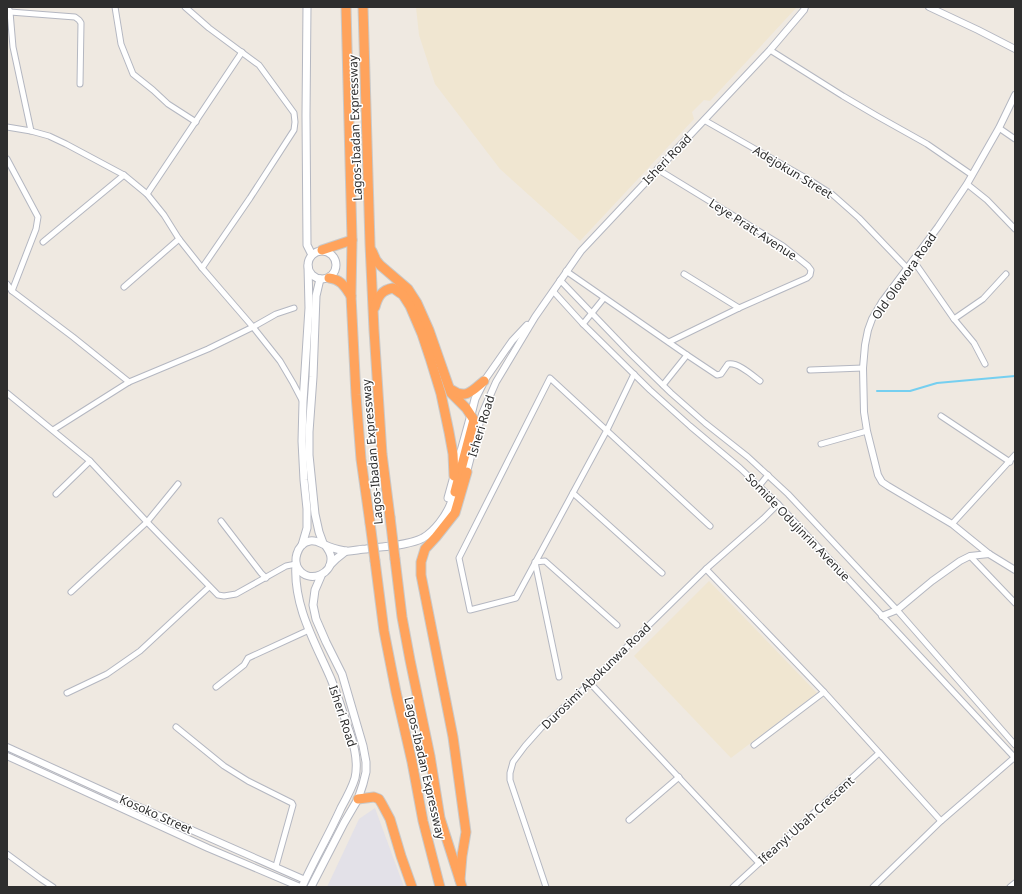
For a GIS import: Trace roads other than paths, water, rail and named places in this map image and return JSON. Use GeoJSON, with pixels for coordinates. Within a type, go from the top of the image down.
{"type":"FeatureCollection","features":[{"type":"Feature","properties":{"kind":"highway","name":"Lagos-Ibadan Expressway"},"geometry":{"type":"LineString","coordinates":[[346,7],[352,240],[351,296],[360,451],[384,631],[423,821],[440,887]]}},
{"type":"Feature","properties":{"kind":"highway","name":"Lagos-Ibadan Expressway"},"geometry":{"type":"LineString","coordinates":[[363,7],[370,244],[382,454],[402,617],[430,756],[440,818],[461,884]]}},
{"type":"Feature","properties":{"kind":"highway"},"geometry":{"type":"LineString","coordinates":[[322,250],[352,240]]}},
{"type":"Feature","properties":{"kind":"highway"},"geometry":{"type":"LineString","coordinates":[[370,244],[372,253],[376,260],[395,279],[408,289],[417,303],[429,330],[451,393],[466,408],[474,420],[455,492]]}},
{"type":"Feature","properties":{"kind":"highway"},"geometry":{"type":"LineString","coordinates":[[325,278],[334,278],[340,281],[351,296]]}},
{"type":"Feature","properties":{"kind":"highway"},"geometry":{"type":"LineString","coordinates":[[374,330],[378,299],[381,293],[387,289],[393,288],[404,295],[410,306],[430,358],[441,394],[449,432],[453,454],[454,476]]}},
{"type":"Feature","properties":{"kind":"highway"},"geometry":{"type":"LineString","coordinates":[[449,388],[456,393],[463,395],[471,392],[484,381]]}},
{"type":"Feature","properties":{"kind":"highway"},"geometry":{"type":"LineString","coordinates":[[461,884],[462,856],[466,832],[453,737],[421,575],[421,562],[425,549],[440,533],[455,513],[467,472]]}},
{"type":"Feature","properties":{"kind":"highway"},"geometry":{"type":"LineString","coordinates":[[358,799],[374,797],[379,799],[390,819],[412,887]]}},
{"type":"Feature","properties":{"kind":"main road"},"geometry":{"type":"LineString","coordinates":[[307,7],[307,245],[312,255]]}},
{"type":"Feature","properties":{"kind":"main road"},"geometry":{"type":"LineString","coordinates":[[302,545],[307,528],[302,441],[309,308],[308,266],[308,260],[315,252],[322,250],[327,251],[335,257],[337,266],[333,275],[325,278],[316,278],[309,271],[308,266]]}},
{"type":"Feature","properties":{"kind":"main road"},"geometry":{"type":"LineString","coordinates":[[325,278],[316,296],[309,455],[319,532],[329,551],[331,558],[330,566]]}},
{"type":"Feature","properties":{"kind":"main road","name":"Isheri Road"},"geometry":{"type":"LineString","coordinates":[[406,544],[434,523],[448,498],[470,415],[484,381]]}},
{"type":"Feature","properties":{"kind":"main road","name":"Isheri Road"},"geometry":{"type":"LineString","coordinates":[[301,887],[306,880],[345,802],[355,779],[356,767],[354,746],[332,681],[309,630],[299,601],[295,576],[296,553],[302,545],[309,541],[316,541],[346,551],[406,544],[423,538],[434,529],[445,515],[455,492],[467,472]]}},
{"type":"Feature","properties":{"kind":"main road","name":"Isheri Road"},"geometry":{"type":"LineString","coordinates":[[311,887],[358,799],[366,772],[366,762],[342,674],[316,619],[313,605],[315,590],[321,576],[336,559],[346,551]]}},
{"type":"Feature","properties":{"kind":"main road"},"geometry":{"type":"LineString","coordinates":[[296,564],[300,571],[306,576],[321,576]]}},
{"type":"Feature","properties":{"kind":"street"},"geometry":{"type":"LineString","coordinates":[[115,7],[121,44],[133,74],[168,104],[196,122]]}},
{"type":"Feature","properties":{"kind":"street"},"geometry":{"type":"LineString","coordinates":[[185,7],[209,28],[259,65],[294,113],[295,122],[294,130],[202,268]]}},
{"type":"Feature","properties":{"kind":"street","name":"Isheri Road"},"geometry":{"type":"LineString","coordinates":[[467,472],[487,400],[496,382],[535,317],[566,271],[581,251],[770,50],[805,7]]}},
{"type":"Feature","properties":{"kind":"street"},"geometry":{"type":"LineString","coordinates":[[929,7],[1015,49]]}},
{"type":"Feature","properties":{"kind":"street"},"geometry":{"type":"LineString","coordinates":[[32,131],[10,48],[9,10],[75,17],[79,20],[81,23],[80,84]]}},
{"type":"Feature","properties":{"kind":"street"},"geometry":{"type":"LineString","coordinates":[[770,50],[850,100],[927,144],[972,175]]}},
{"type":"Feature","properties":{"kind":"street"},"geometry":{"type":"LineString","coordinates":[[148,194],[242,52]]}},
{"type":"Feature","properties":{"kind":"street","name":"Old Olowora Road"},"geometry":{"type":"LineString","coordinates":[[1015,95],[1000,128],[967,184],[938,227],[882,302],[872,319],[865,345],[863,368],[864,412],[867,431],[878,475],[882,482],[952,524],[989,554],[1015,570]]}},
{"type":"Feature","properties":{"kind":"street","name":"Adejokun Street"},"geometry":{"type":"LineString","coordinates":[[704,120],[811,180],[833,195],[859,218],[907,268]]}},
{"type":"Feature","properties":{"kind":"street"},"geometry":{"type":"LineString","coordinates":[[7,127],[32,131],[49,136],[66,144],[124,175],[148,194],[164,215],[179,239],[280,361],[303,402]]}},
{"type":"Feature","properties":{"kind":"street"},"geometry":{"type":"LineString","coordinates":[[1000,128],[1015,139]]}},
{"type":"Feature","properties":{"kind":"street"},"geometry":{"type":"LineString","coordinates":[[7,159],[38,217],[36,230],[12,291]]}},
{"type":"Feature","properties":{"kind":"street","name":"Leye Pratt Avenue"},"geometry":{"type":"LineString","coordinates":[[657,169],[782,246],[811,270],[810,275],[807,278],[739,308],[669,342]]}},
{"type":"Feature","properties":{"kind":"street"},"geometry":{"type":"LineString","coordinates":[[43,242],[124,175]]}},
{"type":"Feature","properties":{"kind":"street"},"geometry":{"type":"LineString","coordinates":[[967,184],[987,200],[1015,229]]}},
{"type":"Feature","properties":{"kind":"street"},"geometry":{"type":"LineString","coordinates":[[124,287],[179,239]]}},
{"type":"Feature","properties":{"kind":"street"},"geometry":{"type":"LineString","coordinates":[[913,260],[954,319],[974,343],[985,364]]}},
{"type":"Feature","properties":{"kind":"street"},"geometry":{"type":"LineString","coordinates":[[566,271],[717,375],[721,374],[728,364],[732,363],[760,381]]}},
{"type":"Feature","properties":{"kind":"street"},"geometry":{"type":"LineString","coordinates":[[684,274],[739,308]]}},
{"type":"Feature","properties":{"kind":"street"},"geometry":{"type":"LineString","coordinates":[[954,319],[983,298],[1006,274]]}},
{"type":"Feature","properties":{"kind":"street"},"geometry":{"type":"LineString","coordinates":[[560,280],[663,385],[705,423],[748,457],[788,494],[897,610],[1015,745]]}},
{"type":"Feature","properties":{"kind":"street"},"geometry":{"type":"LineString","coordinates":[[7,284],[12,291],[129,382]]}},
{"type":"Feature","properties":{"kind":"street","name":"Somide Odujinrin Avenue"},"geometry":{"type":"LineString","coordinates":[[553,290],[583,324],[634,374],[690,426],[740,468],[778,504],[1015,758]]}},
{"type":"Feature","properties":{"kind":"street"},"geometry":{"type":"LineString","coordinates":[[583,324],[604,298]]}},
{"type":"Feature","properties":{"kind":"street"},"geometry":{"type":"LineString","coordinates":[[53,430],[129,382],[208,349],[276,314],[294,308]]}},
{"type":"Feature","properties":{"kind":"street","name":"Isheri Road"},"geometry":{"type":"LineString","coordinates":[[484,381],[512,342],[535,317]]}},
{"type":"Feature","properties":{"kind":"street"},"geometry":{"type":"LineString","coordinates":[[663,385],[687,355]]}},
{"type":"Feature","properties":{"kind":"street"},"geometry":{"type":"LineString","coordinates":[[810,370],[863,368]]}},
{"type":"Feature","properties":{"kind":"street"},"geometry":{"type":"LineString","coordinates":[[634,374],[608,430],[516,598],[470,610],[459,558],[550,378],[608,430],[710,526]]}},
{"type":"Feature","properties":{"kind":"street"},"geometry":{"type":"LineString","coordinates":[[7,393],[90,461],[218,595],[224,596],[236,594],[286,566],[296,564]]}},
{"type":"Feature","properties":{"kind":"street"},"geometry":{"type":"LineString","coordinates":[[941,416],[1010,462]]}},
{"type":"Feature","properties":{"kind":"street"},"geometry":{"type":"LineString","coordinates":[[821,444],[867,431]]}},
{"type":"Feature","properties":{"kind":"street"},"geometry":{"type":"LineString","coordinates":[[952,524],[1015,455]]}},
{"type":"Feature","properties":{"kind":"street"},"geometry":{"type":"LineString","coordinates":[[56,494],[90,461]]}},
{"type":"Feature","properties":{"kind":"street"},"geometry":{"type":"LineString","coordinates":[[759,486],[768,475]]}},
{"type":"Feature","properties":{"kind":"street"},"geometry":{"type":"LineString","coordinates":[[71,592],[147,522],[178,484]]}},
{"type":"Feature","properties":{"kind":"street"},"geometry":{"type":"LineString","coordinates":[[573,493],[662,573]]}},
{"type":"Feature","properties":{"kind":"street","name":"Durosimi Abokunwa Road"},"geometry":{"type":"LineString","coordinates":[[546,887],[510,780],[513,762],[541,728],[590,683],[706,569],[778,504]]}},
{"type":"Feature","properties":{"kind":"street"},"geometry":{"type":"LineString","coordinates":[[221,521],[266,578]]}},
{"type":"Feature","properties":{"kind":"street"},"geometry":{"type":"LineString","coordinates":[[882,616],[897,610],[951,567],[970,556],[989,554]]}},
{"type":"Feature","properties":{"kind":"street"},"geometry":{"type":"LineString","coordinates":[[970,556],[1015,603]]}},
{"type":"Feature","properties":{"kind":"street"},"geometry":{"type":"LineString","coordinates":[[535,562],[545,561],[617,625]]}},
{"type":"Feature","properties":{"kind":"street"},"geometry":{"type":"LineString","coordinates":[[535,562],[559,677]]}},
{"type":"Feature","properties":{"kind":"street"},"geometry":{"type":"LineString","coordinates":[[706,569],[824,692],[941,821]]}},
{"type":"Feature","properties":{"kind":"street"},"geometry":{"type":"LineString","coordinates":[[67,693],[107,674],[140,651],[209,586]]}},
{"type":"Feature","properties":{"kind":"street"},"geometry":{"type":"LineString","coordinates":[[216,687],[244,665],[248,658],[309,630]]}},
{"type":"Feature","properties":{"kind":"street"},"geometry":{"type":"LineString","coordinates":[[590,683],[758,863]]}},
{"type":"Feature","properties":{"kind":"street"},"geometry":{"type":"LineString","coordinates":[[754,745],[824,692]]}},
{"type":"Feature","properties":{"kind":"street"},"geometry":{"type":"LineString","coordinates":[[176,727],[224,766],[248,781],[294,805],[276,866]]}},
{"type":"Feature","properties":{"kind":"street","name":"Kosoko Street"},"geometry":{"type":"LineString","coordinates":[[7,747],[306,880]]}},
{"type":"Feature","properties":{"kind":"street","name":"Ifeanyi Ubah Crescent"},"geometry":{"type":"LineString","coordinates":[[733,887],[878,753]]}},
{"type":"Feature","properties":{"kind":"street","name":"Kosoko Street"},"geometry":{"type":"LineString","coordinates":[[7,756],[208,848],[301,887]]}},
{"type":"Feature","properties":{"kind":"street"},"geometry":{"type":"LineString","coordinates":[[873,887],[941,821],[1015,758]]}},
{"type":"Feature","properties":{"kind":"street"},"geometry":{"type":"LineString","coordinates":[[629,820],[679,777]]}},
{"type":"Feature","properties":{"kind":"street"},"geometry":{"type":"LineString","coordinates":[[208,848],[212,839]]}},
{"type":"Feature","properties":{"kind":"street"},"geometry":{"type":"LineString","coordinates":[[7,854],[53,887]]}},
{"type":"Feature","properties":{"kind":"street"},"geometry":{"type":"LineString","coordinates":[[1010,887],[1015,882]]}},
{"type":"Feature","properties":{"kind":"waterway"},"geometry":{"type":"LineString","coordinates":[[877,391],[910,391],[937,383],[1015,376]]}}]}
